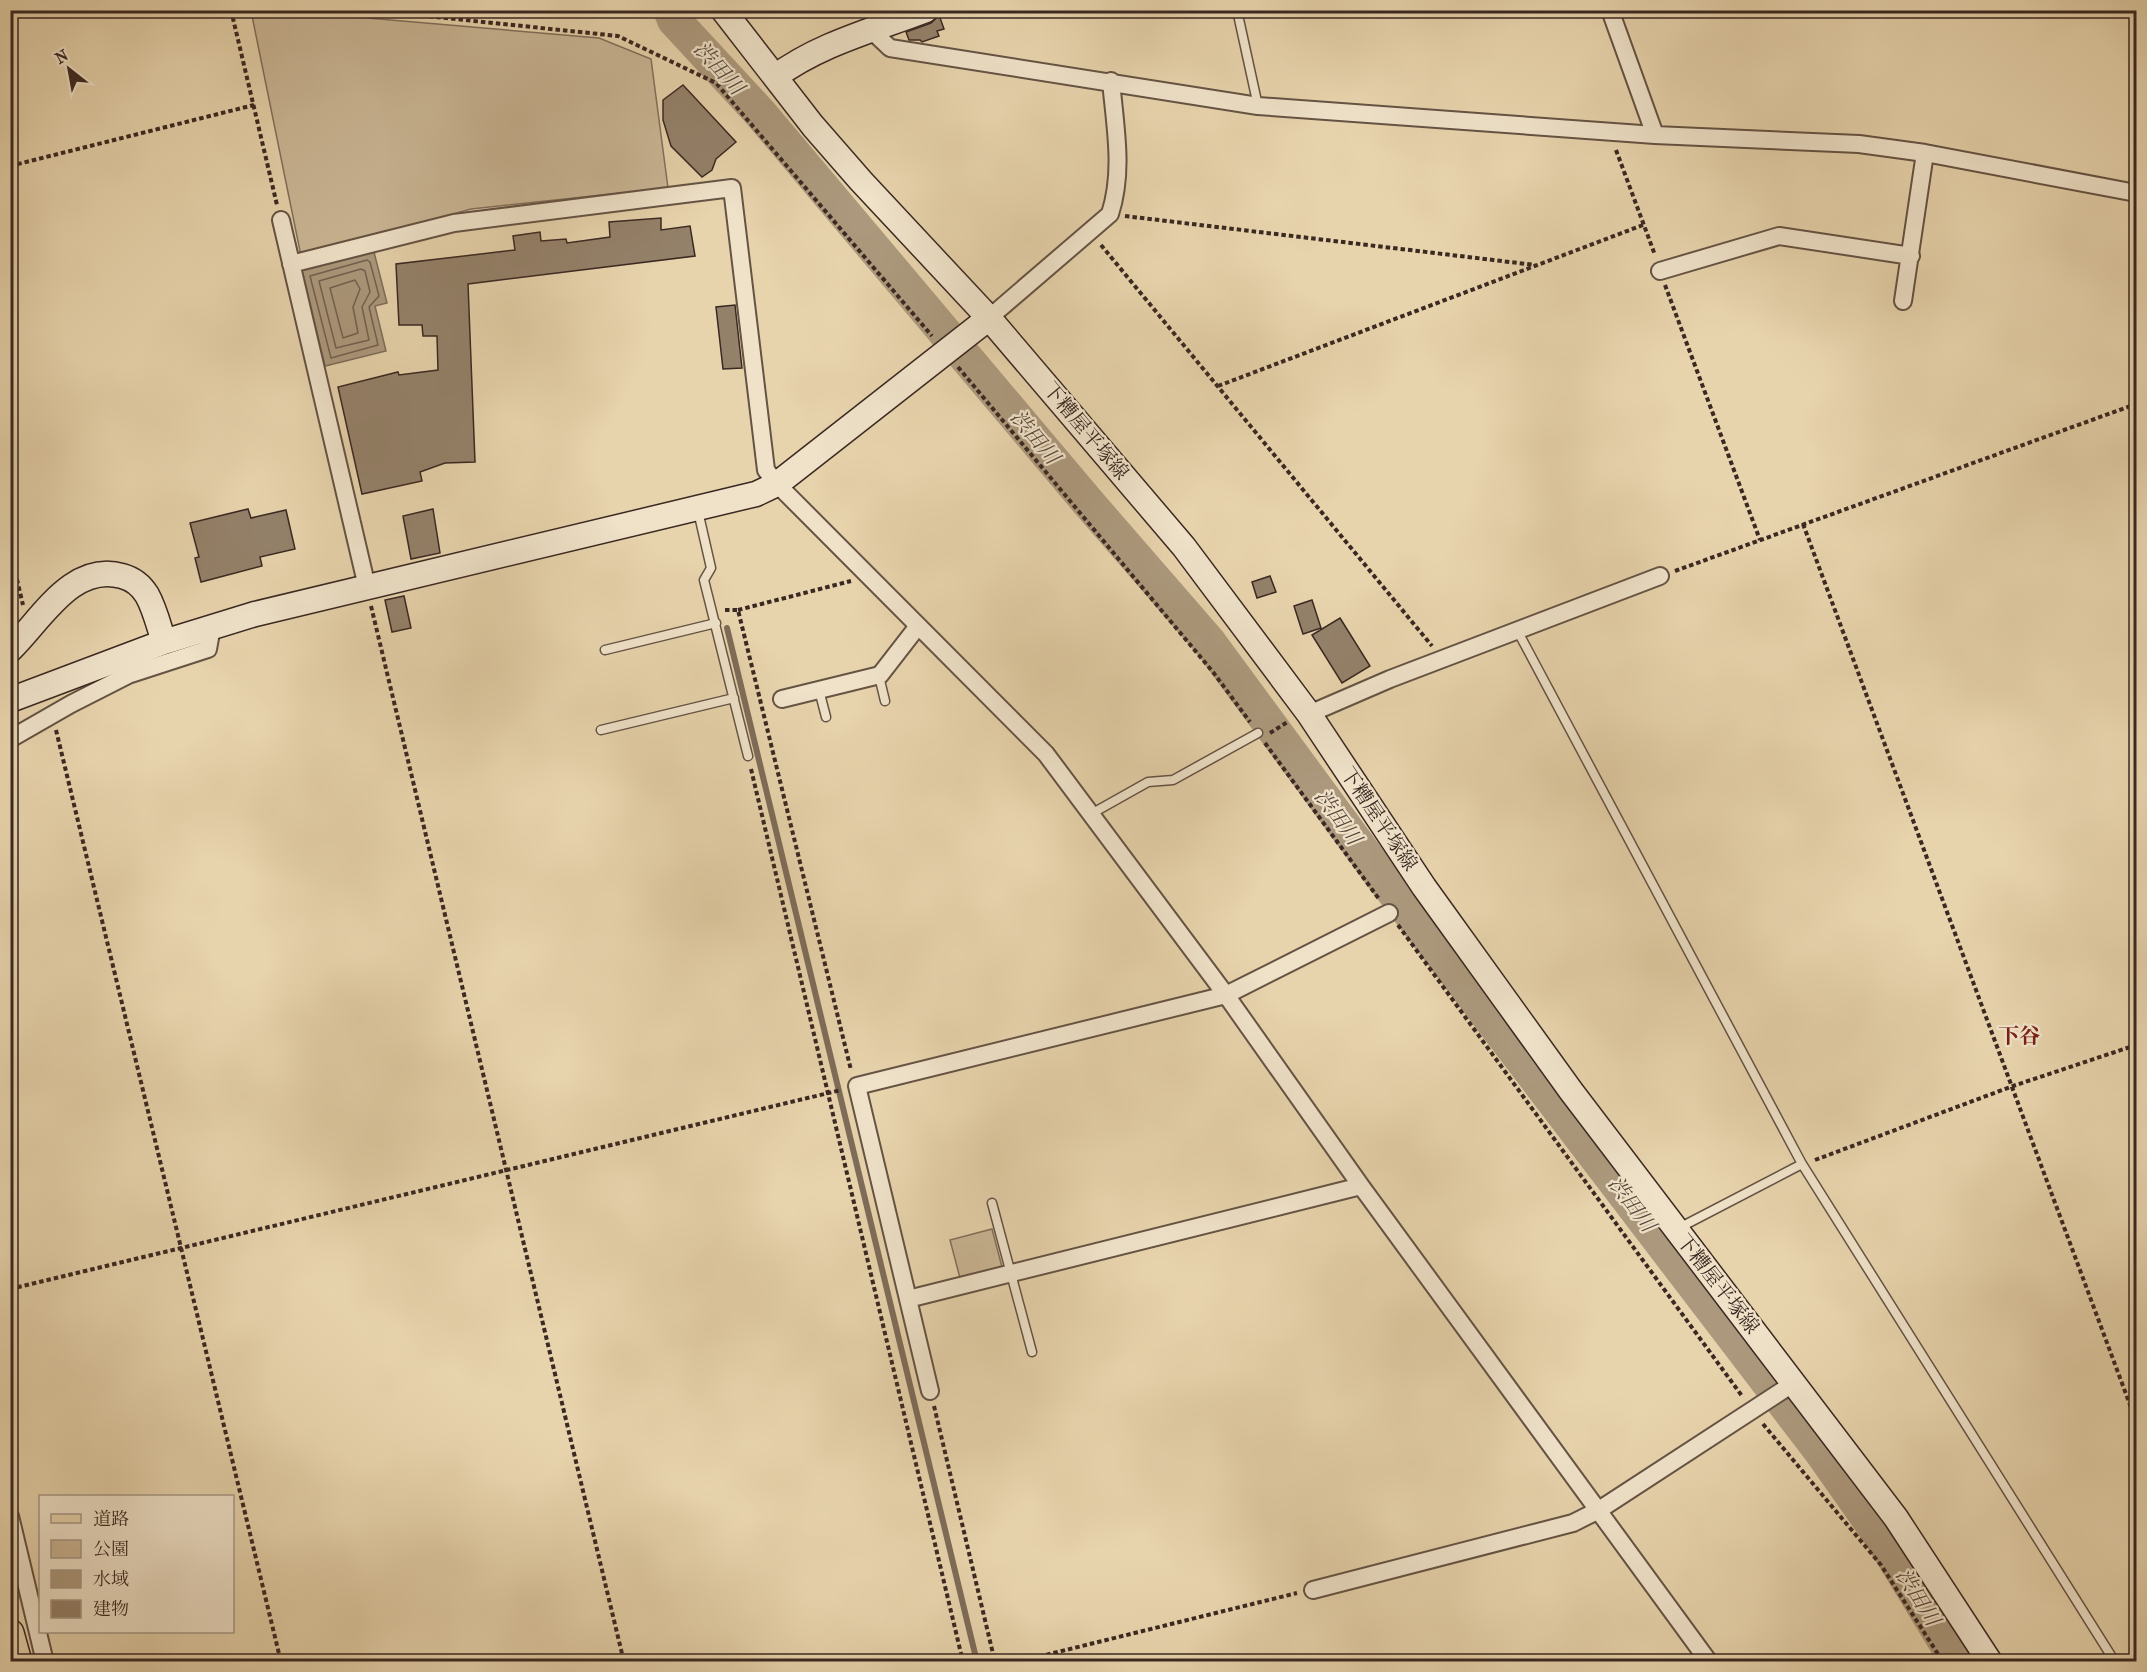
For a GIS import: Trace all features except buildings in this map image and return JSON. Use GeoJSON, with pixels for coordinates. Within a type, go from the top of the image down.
{"type":"FeatureCollection","features":[{"type":"Feature","properties":{"kind":"main road","name":"下糟屋平塚線"},"geometry":{"type":"LineString","coordinates":[[723,10],[775,77],[981,324],[1184,547],[1307,712],[1424,886],[1570,1091],[1896,1518],[1990,1662]]}},
{"type":"Feature","properties":{"kind":"main road"},"geometry":{"type":"LineString","coordinates":[[775,77],[820,49],[926,10]]}},
{"type":"Feature","properties":{"kind":"main road"},"geometry":{"type":"LineString","coordinates":[[10,700],[164,642],[212,627],[367,586],[756,494],[777,484],[981,324]]}},
{"type":"Feature","properties":{"kind":"main road"},"geometry":{"type":"LineString","coordinates":[[10,650],[30,632],[68,589],[86,577],[107,574],[131,579],[144,589],[164,642]]}},
{"type":"Feature","properties":{"kind":"main road"},"geometry":{"type":"LineString","coordinates":[[10,1633],[18,1662]]}},
{"type":"Feature","properties":{"kind":"street"},"geometry":{"type":"LineString","coordinates":[[1610,10],[1655,135]]}},
{"type":"Feature","properties":{"kind":"street"},"geometry":{"type":"LineString","coordinates":[[872,31],[890,48],[1111,81],[1258,106],[1655,135],[1858,144],[1925,153],[2136,193]]}},
{"type":"Feature","properties":{"kind":"street"},"geometry":{"type":"LineString","coordinates":[[981,324],[1110,214],[1117,191],[1118,160],[1111,81]]}},
{"type":"Feature","properties":{"kind":"street"},"geometry":{"type":"LineString","coordinates":[[1903,301],[1925,153]]}},
{"type":"Feature","properties":{"kind":"street"},"geometry":{"type":"LineString","coordinates":[[291,264],[454,222],[732,188],[766,470],[777,484],[1046,754],[1226,995],[1360,1186],[1709,1662]]}},
{"type":"Feature","properties":{"kind":"street"},"geometry":{"type":"LineString","coordinates":[[281,220],[367,586]]}},
{"type":"Feature","properties":{"kind":"street"},"geometry":{"type":"LineString","coordinates":[[1660,272],[1779,236],[1911,256]]}},
{"type":"Feature","properties":{"kind":"street"},"geometry":{"type":"LineString","coordinates":[[1307,712],[1442,658],[1660,576]]}},
{"type":"Feature","properties":{"kind":"street"},"geometry":{"type":"LineString","coordinates":[[782,699],[879,676],[918,626]]}},
{"type":"Feature","properties":{"kind":"street"},"geometry":{"type":"LineString","coordinates":[[10,740],[128,675],[208,649],[212,627]]}},
{"type":"Feature","properties":{"kind":"street"},"geometry":{"type":"LineString","coordinates":[[930,1391],[857,1086],[1226,995],[1389,913]]}},
{"type":"Feature","properties":{"kind":"street"},"geometry":{"type":"LineString","coordinates":[[908,1299],[1360,1186]]}},
{"type":"Feature","properties":{"kind":"street"},"geometry":{"type":"LineString","coordinates":[[1313,1590],[1573,1524],[1599,1510],[1794,1383]]}},
{"type":"Feature","properties":{"kind":"street"},"geometry":{"type":"LineString","coordinates":[[10,1516],[45,1662]]}},
{"type":"Feature","properties":{"kind":"lane"},"geometry":{"type":"LineString","coordinates":[[1237,10],[1258,106]]}},
{"type":"Feature","properties":{"kind":"lane"},"geometry":{"type":"LineString","coordinates":[[697,508],[711,568],[704,580],[748,756]]}},
{"type":"Feature","properties":{"kind":"lane"},"geometry":{"type":"LineString","coordinates":[[605,650],[716,623]]}},
{"type":"Feature","properties":{"kind":"lane"},"geometry":{"type":"LineString","coordinates":[[1517,630],[1802,1164],[2115,1662]]}},
{"type":"Feature","properties":{"kind":"lane"},"geometry":{"type":"LineString","coordinates":[[879,676],[885,701]]}},
{"type":"Feature","properties":{"kind":"lane"},"geometry":{"type":"LineString","coordinates":[[819,690],[826,717]]}},
{"type":"Feature","properties":{"kind":"lane"},"geometry":{"type":"LineString","coordinates":[[601,730],[734,698]]}},
{"type":"Feature","properties":{"kind":"lane"},"geometry":{"type":"LineString","coordinates":[[1090,815],[1148,782],[1173,780],[1260,736]]}},
{"type":"Feature","properties":{"kind":"lane"},"geometry":{"type":"LineString","coordinates":[[1676,1230],[1802,1164]]}},
{"type":"Feature","properties":{"kind":"lane"},"geometry":{"type":"LineString","coordinates":[[992,1203],[1032,1352]]}},
{"type":"Feature","properties":{"kind":"path"},"geometry":{"type":"LineString","coordinates":[[231,10],[281,220]]}},
{"type":"Feature","properties":{"kind":"path"},"geometry":{"type":"LineString","coordinates":[[369,10],[618,36],[716,83],[947,351],[1214,672],[1752,1410],[1881,1565],[1943,1662]]}},
{"type":"Feature","properties":{"kind":"path"},"geometry":{"type":"LineString","coordinates":[[10,166],[254,105]]}},
{"type":"Feature","properties":{"kind":"path"},"geometry":{"type":"LineString","coordinates":[[1609,131],[1760,540]]}},
{"type":"Feature","properties":{"kind":"path"},"geometry":{"type":"LineString","coordinates":[[1110,214],[1537,265]]}},
{"type":"Feature","properties":{"kind":"path"},"geometry":{"type":"LineString","coordinates":[[1217,386],[1643,225]]}},
{"type":"Feature","properties":{"kind":"path"},"geometry":{"type":"LineString","coordinates":[[1090,231],[1442,658]]}},
{"type":"Feature","properties":{"kind":"path"},"geometry":{"type":"LineString","coordinates":[[1660,576],[2136,404]]}},
{"type":"Feature","properties":{"kind":"path"},"geometry":{"type":"LineString","coordinates":[[1803,525],[2136,1421]]}},
{"type":"Feature","properties":{"kind":"path"},"geometry":{"type":"LineString","coordinates":[[10,550],[30,632]]}},
{"type":"Feature","properties":{"kind":"path"},"geometry":{"type":"LineString","coordinates":[[713,614],[738,610],[869,576]]}},
{"type":"Feature","properties":{"kind":"path"},"geometry":{"type":"LineString","coordinates":[[367,586],[505,1172],[624,1662]]}},
{"type":"Feature","properties":{"kind":"path"},"geometry":{"type":"LineString","coordinates":[[10,1289],[857,1086],[851,1071],[738,610]]}},
{"type":"Feature","properties":{"kind":"path"},"geometry":{"type":"LineString","coordinates":[[1260,736],[1307,712]]}},
{"type":"Feature","properties":{"kind":"path"},"geometry":{"type":"LineString","coordinates":[[53,715],[282,1662]]}},
{"type":"Feature","properties":{"kind":"path"},"geometry":{"type":"LineString","coordinates":[[748,756],[963,1662]]}},
{"type":"Feature","properties":{"kind":"path"},"geometry":{"type":"LineString","coordinates":[[1802,1164],[2013,1086],[2136,1045]]}},
{"type":"Feature","properties":{"kind":"path"},"geometry":{"type":"LineString","coordinates":[[930,1391],[994,1662]]}},
{"type":"Feature","properties":{"kind":"path"},"geometry":{"type":"LineString","coordinates":[[1017,1662],[1313,1590]]}},
{"type":"Feature","properties":{"kind":"green space"},"geometry":{"type":"Polygon","coordinates":[[[251,11],[286,11],[599,38],[651,59],[668,188],[471,209],[301,256],[251,11]]]}},
{"type":"Feature","properties":{"kind":"green space"},"geometry":{"type":"Polygon","coordinates":[[[992,1229],[1002,1267],[960,1278],[950,1240],[992,1229]]]}},
{"type":"Feature","properties":{"kind":"water"},"geometry":{"type":"Polygon","coordinates":[[[374,252],[387,303],[375,306],[386,351],[325,366],[302,270],[374,252]]]}},
{"type":"Feature","properties":{"kind":"waterway"},"geometry":{"type":"LineString","coordinates":[[654,10],[674,20]]}},
{"type":"Feature","properties":{"kind":"waterway","name":"渋田川"},"geometry":{"type":"LineString","coordinates":[[670,10],[674,20],[760,113],[1086,500],[1210,643],[1382,877],[1821,1452],[1881,1537],[1957,1662]]}},
{"type":"Feature","properties":{"kind":"waterway"},"geometry":{"type":"LineString","coordinates":[[727,628],[977,1662]]}},
{"type":"Feature","properties":{"kind":"tunnel"},"geometry":{"type":"LineString","coordinates":[[10,1593],[22,1590]]}},
{"type":"Feature","properties":{"kind":"district","name":"下谷"},"geometry":{"type":"Point","coordinates":[2019,1036]}}]}
